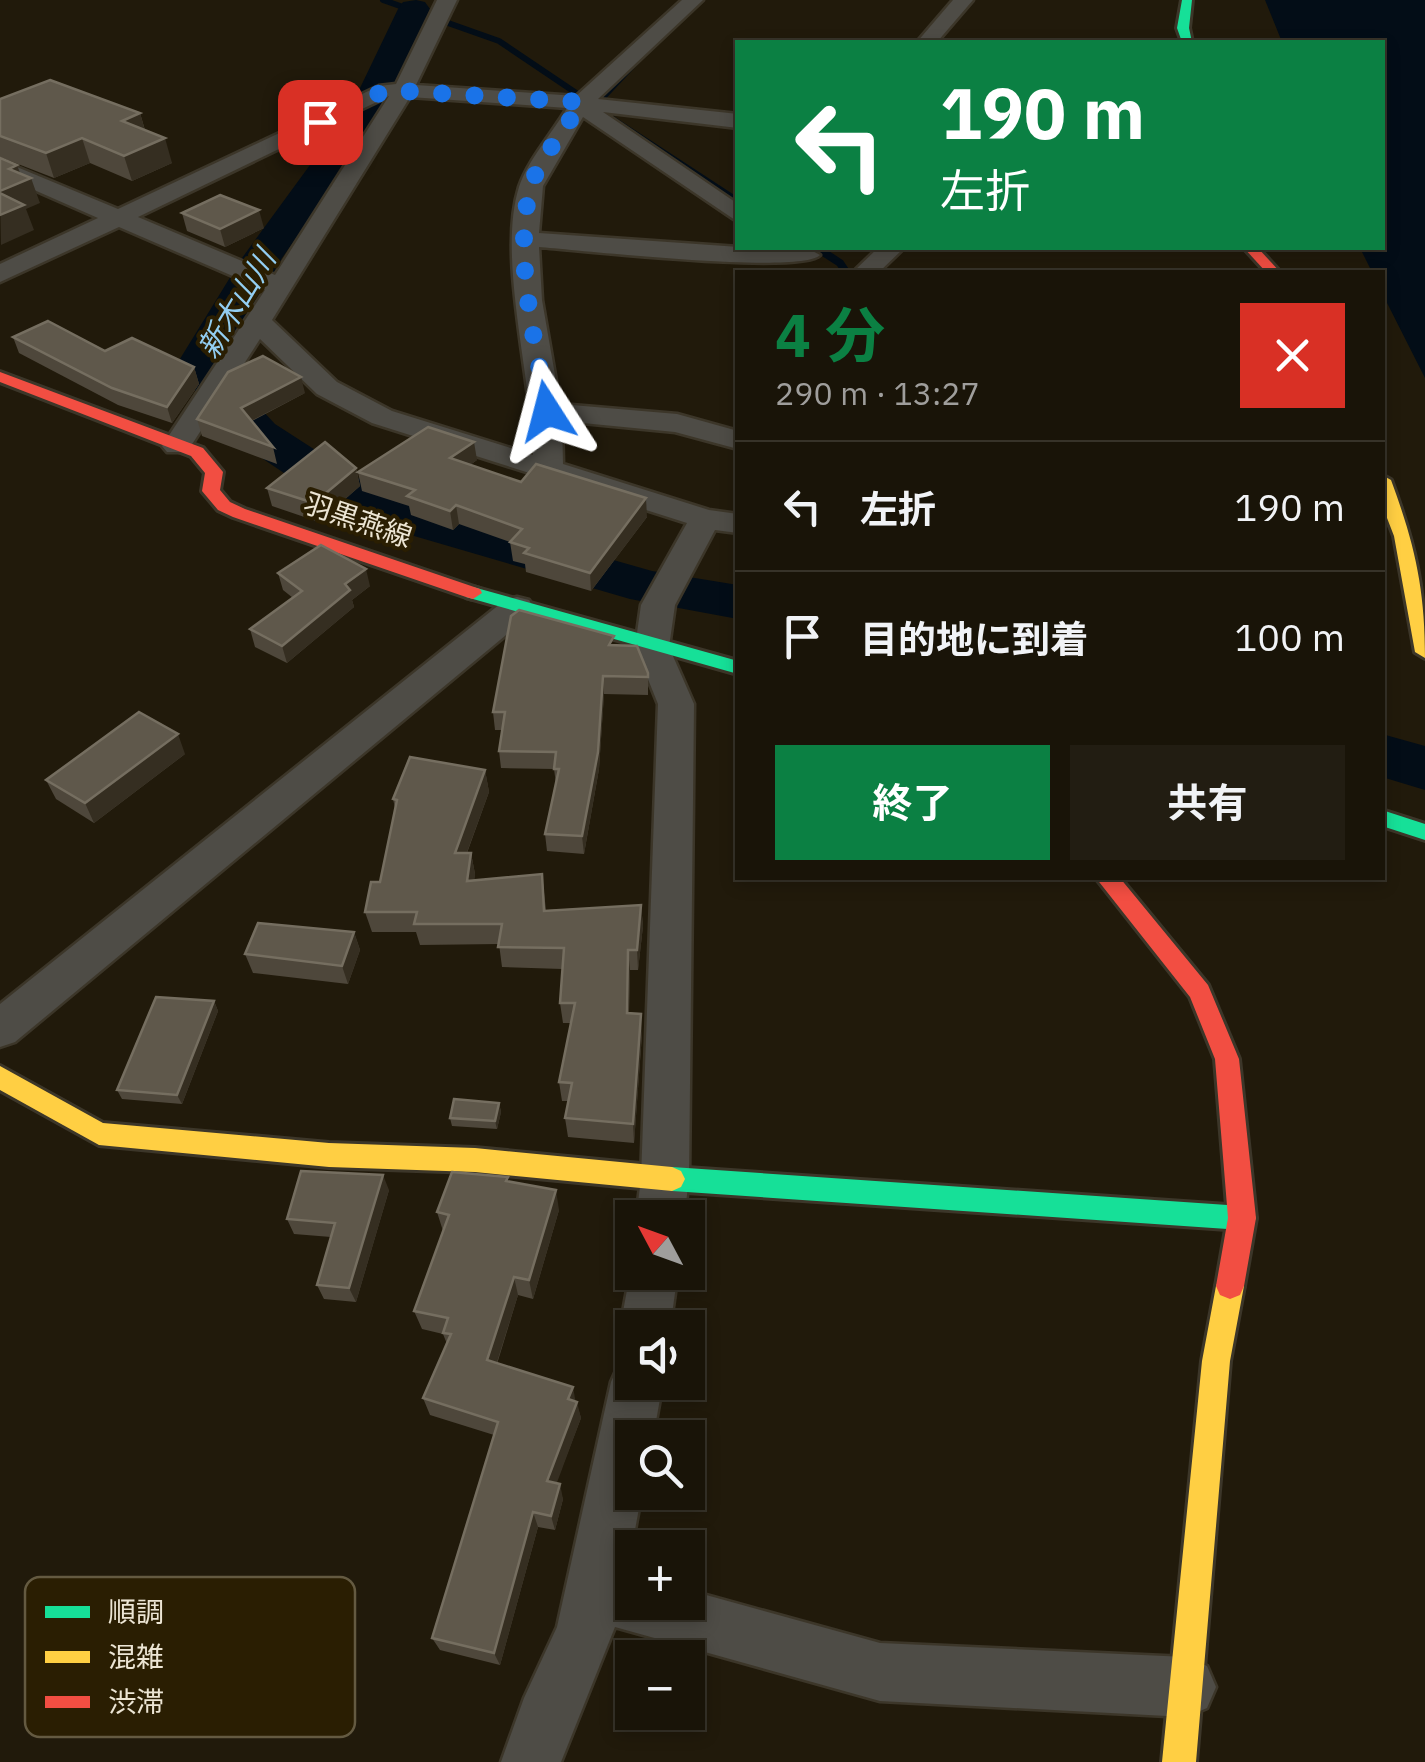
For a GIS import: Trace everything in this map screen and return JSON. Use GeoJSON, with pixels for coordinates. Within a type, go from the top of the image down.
{"type":"FeatureCollection","features":[{"type":"Feature","properties":{"kind":"main road"},"geometry":{"type":"LineString","coordinates":[[1186,40],[1183,28],[1187,0]]}},
{"type":"Feature","properties":{"kind":"main road"},"geometry":{"type":"LineString","coordinates":[[1253,250],[1271,270]]}},
{"type":"Feature","properties":{"kind":"main road","name":"羽黒燕線"},"geometry":{"type":"LineString","coordinates":[[0,377],[197,452],[214,472],[211,492],[224,506],[517,608],[735,667]]}},
{"type":"Feature","properties":{"kind":"main road"},"geometry":{"type":"LineString","coordinates":[[1385,488],[1403,536],[1425,652]]}},
{"type":"Feature","properties":{"kind":"main road"},"geometry":{"type":"LineString","coordinates":[[1385,819],[1425,832]]}},
{"type":"Feature","properties":{"kind":"main road"},"geometry":{"type":"LineString","coordinates":[[1109,880],[1200,992],[1227,1059],[1242,1218],[1216,1361],[1179,1762]]}},
{"type":"Feature","properties":{"kind":"main road"},"geometry":{"type":"LineString","coordinates":[[0,1077],[99,1134],[330,1156],[475,1160],[663,1198],[1242,1218]]}},
{"type":"Feature","properties":{"kind":"street"},"geometry":{"type":"LineString","coordinates":[[177,446],[403,90],[446,0]]}},
{"type":"Feature","properties":{"kind":"street"},"geometry":{"type":"LineString","coordinates":[[548,468],[547,411],[529,300],[526,239],[530,186],[582,102],[694,0]]}},
{"type":"Feature","properties":{"kind":"street"},"geometry":{"type":"LineString","coordinates":[[929,40],[962,0]]}},
{"type":"Feature","properties":{"kind":"street"},"geometry":{"type":"LineString","coordinates":[[0,274],[386,90],[582,102],[735,121]]}},
{"type":"Feature","properties":{"kind":"street"},"geometry":{"type":"LineString","coordinates":[[582,102],[600,122],[735,212]]}},
{"type":"Feature","properties":{"kind":"street"},"geometry":{"type":"LineString","coordinates":[[0,168],[278,286]]}},
{"type":"Feature","properties":{"kind":"street"},"geometry":{"type":"LineString","coordinates":[[526,239],[810,258]]}},
{"type":"Feature","properties":{"kind":"street"},"geometry":{"type":"LineString","coordinates":[[867,270],[890,250]]}},
{"type":"Feature","properties":{"kind":"street"},"geometry":{"type":"LineString","coordinates":[[257,320],[327,388],[382,417],[721,522],[658,605],[652,647],[676,704],[663,1198]]}},
{"type":"Feature","properties":{"kind":"street"},"geometry":{"type":"LineString","coordinates":[[547,411],[678,423],[735,439]]}},
{"type":"Feature","properties":{"kind":"street"},"geometry":{"type":"LineString","coordinates":[[0,1029],[517,608]]}},
{"type":"Feature","properties":{"kind":"street"},"geometry":{"type":"LineString","coordinates":[[531,1762],[545,1719],[584,1632],[633,1400]]}},
{"type":"Feature","properties":{"kind":"street"},"geometry":{"type":"LineString","coordinates":[[595,1593],[880,1672],[1186,1687]]}},
{"type":"Feature","properties":{"kind":"shaded area"},"geometry":{"type":"Polygon","coordinates":[[[1265,0],[1425,0],[1425,378],[1385,299],[1385,270],[1371,270],[1361,250],[1385,250],[1385,40],[1281,40],[1265,0]]]}},
{"type":"Feature","properties":{"kind":"building"},"geometry":{"type":"Polygon","coordinates":[[[50,80],[140,113],[122,121],[165,138],[124,156],[82,138],[46,153],[0,136],[0,99],[50,80]]]}},
{"type":"Feature","properties":{"kind":"building"},"geometry":{"type":"Polygon","coordinates":[[[0,158],[17,165],[9,169],[31,178],[0,191],[0,158]]]}},
{"type":"Feature","properties":{"kind":"building"},"geometry":{"type":"Polygon","coordinates":[[[0,193],[24,205],[0,215],[0,193]]]}},
{"type":"Feature","properties":{"kind":"building"},"geometry":{"type":"Polygon","coordinates":[[[220,195],[259,210],[220,229],[182,213],[220,195]]]}},
{"type":"Feature","properties":{"kind":"building"},"geometry":{"type":"Polygon","coordinates":[[[48,321],[105,351],[132,338],[194,367],[167,407],[112,388],[13,337],[48,321]]]}},
{"type":"Feature","properties":{"kind":"building"},"geometry":{"type":"Polygon","coordinates":[[[263,356],[301,377],[241,408],[273,447],[197,419],[228,372],[263,356]]]}},
{"type":"Feature","properties":{"kind":"building"},"geometry":{"type":"Polygon","coordinates":[[[428,427],[474,442],[450,458],[521,482],[536,464],[646,498],[590,573],[524,553],[529,548],[510,542],[522,529],[456,505],[450,511],[407,496],[415,490],[358,472],[428,427]]]}},
{"type":"Feature","properties":{"kind":"building"},"geometry":{"type":"Polygon","coordinates":[[[325,442],[356,468],[314,503],[267,488],[325,442]]]}},
{"type":"Feature","properties":{"kind":"building"},"geometry":{"type":"Polygon","coordinates":[[[321,545],[366,569],[345,584],[350,590],[282,646],[250,629],[302,591],[278,573],[321,545]]]}},
{"type":"Feature","properties":{"kind":"building"},"geometry":{"type":"Polygon","coordinates":[[[519,610],[614,636],[609,645],[637,646],[648,673],[648,677],[603,676],[598,752],[582,836],[545,834],[559,769],[554,769],[556,752],[499,751],[505,712],[493,712],[511,616],[519,610]]]}},
{"type":"Feature","properties":{"kind":"building"},"geometry":{"type":"Polygon","coordinates":[[[139,712],[178,734],[85,803],[46,780],[139,712]]]}},
{"type":"Feature","properties":{"kind":"building"},"geometry":{"type":"Polygon","coordinates":[[[410,757],[485,770],[455,853],[471,853],[467,881],[542,874],[544,911],[641,905],[637,950],[628,950],[627,1013],[641,1014],[633,1124],[565,1118],[572,1083],[559,1082],[575,1003],[560,1003],[564,948],[498,947],[502,924],[414,924],[417,912],[365,912],[371,882],[380,882],[397,800],[393,799],[410,757]]]}},
{"type":"Feature","properties":{"kind":"building"},"geometry":{"type":"Polygon","coordinates":[[[258,923],[354,932],[342,966],[245,954],[258,923]]]}},
{"type":"Feature","properties":{"kind":"building"},"geometry":{"type":"Polygon","coordinates":[[[156,997],[214,1001],[177,1095],[117,1090],[156,997]]]}},
{"type":"Feature","properties":{"kind":"building"},"geometry":{"type":"Polygon","coordinates":[[[454,1099],[499,1103],[495,1121],[450,1118],[454,1099]]]}},
{"type":"Feature","properties":{"kind":"building"},"geometry":{"type":"Polygon","coordinates":[[[301,1171],[383,1175],[349,1288],[317,1285],[335,1223],[287,1219],[301,1171]]]}},
{"type":"Feature","properties":{"kind":"building"},"geometry":{"type":"Polygon","coordinates":[[[452,1172],[508,1177],[506,1181],[556,1190],[529,1280],[514,1277],[487,1360],[573,1387],[568,1399],[577,1402],[547,1481],[560,1484],[551,1516],[533,1512],[494,1653],[432,1638],[498,1422],[423,1398],[451,1334],[443,1333],[448,1318],[414,1311],[449,1215],[437,1212],[452,1172]]]}},
{"type":"Feature","properties":{"kind":"waterway"},"geometry":{"type":"LineString","coordinates":[[383,0],[499,41],[588,101]]}},
{"type":"Feature","properties":{"kind":"waterway","name":"新木山川"},"geometry":{"type":"LineString","coordinates":[[414,9],[365,114],[262,258],[198,367],[258,434],[367,506],[649,587],[735,601]]}},
{"type":"Feature","properties":{"kind":"waterway"},"geometry":{"type":"LineString","coordinates":[[594,107],[636,62]]}},
{"type":"Feature","properties":{"kind":"waterway"},"geometry":{"type":"LineString","coordinates":[[611,118],[735,199]]}},
{"type":"Feature","properties":{"kind":"waterway"},"geometry":{"type":"LineString","coordinates":[[820,250],[845,270]]}},
{"type":"Feature","properties":{"kind":"waterway","name":"新木山川"},"geometry":{"type":"LineString","coordinates":[[1385,756],[1425,768]]}},
{"type":"Feature","properties":{"kind":"traffic: fast"},"geometry":{"type":"LineString","coordinates":[[1186,40],[1183,28],[1187,0]]}},
{"type":"Feature","properties":{"kind":"traffic: fast"},"geometry":{"type":"LineString","coordinates":[[473,593],[735,667]]}},
{"type":"Feature","properties":{"kind":"traffic: fast"},"geometry":{"type":"LineString","coordinates":[[1385,819],[1425,832]]}},
{"type":"Feature","properties":{"kind":"traffic: fast"},"geometry":{"type":"LineString","coordinates":[[672,1179],[1242,1218]]}},
{"type":"Feature","properties":{"kind":"traffic: slow"},"geometry":{"type":"LineString","coordinates":[[1385,488],[1403,536],[1425,652]]}},
{"type":"Feature","properties":{"kind":"traffic: slow"},"geometry":{"type":"LineString","coordinates":[[0,1077],[99,1134],[329,1155],[475,1160],[672,1179]]}},
{"type":"Feature","properties":{"kind":"traffic: slow"},"geometry":{"type":"LineString","coordinates":[[1179,1762],[1216,1361],[1230,1286]]}},
{"type":"Feature","properties":{"kind":"traffic: jam"},"geometry":{"type":"LineString","coordinates":[[1253,250],[1271,270]]}},
{"type":"Feature","properties":{"kind":"traffic: jam"},"geometry":{"type":"LineString","coordinates":[[0,377],[197,452],[214,472],[211,491],[224,506],[239,513],[473,593]]}},
{"type":"Feature","properties":{"kind":"traffic: jam"},"geometry":{"type":"LineString","coordinates":[[1109,880],[1200,992],[1227,1059],[1242,1218],[1230,1286]]}},
{"type":"Feature","properties":{"kind":"route"},"geometry":{"type":"LineString","coordinates":[[320,122],[386,90],[582,102],[530,186],[526,239],[529,300],[547,411]]}}]}
